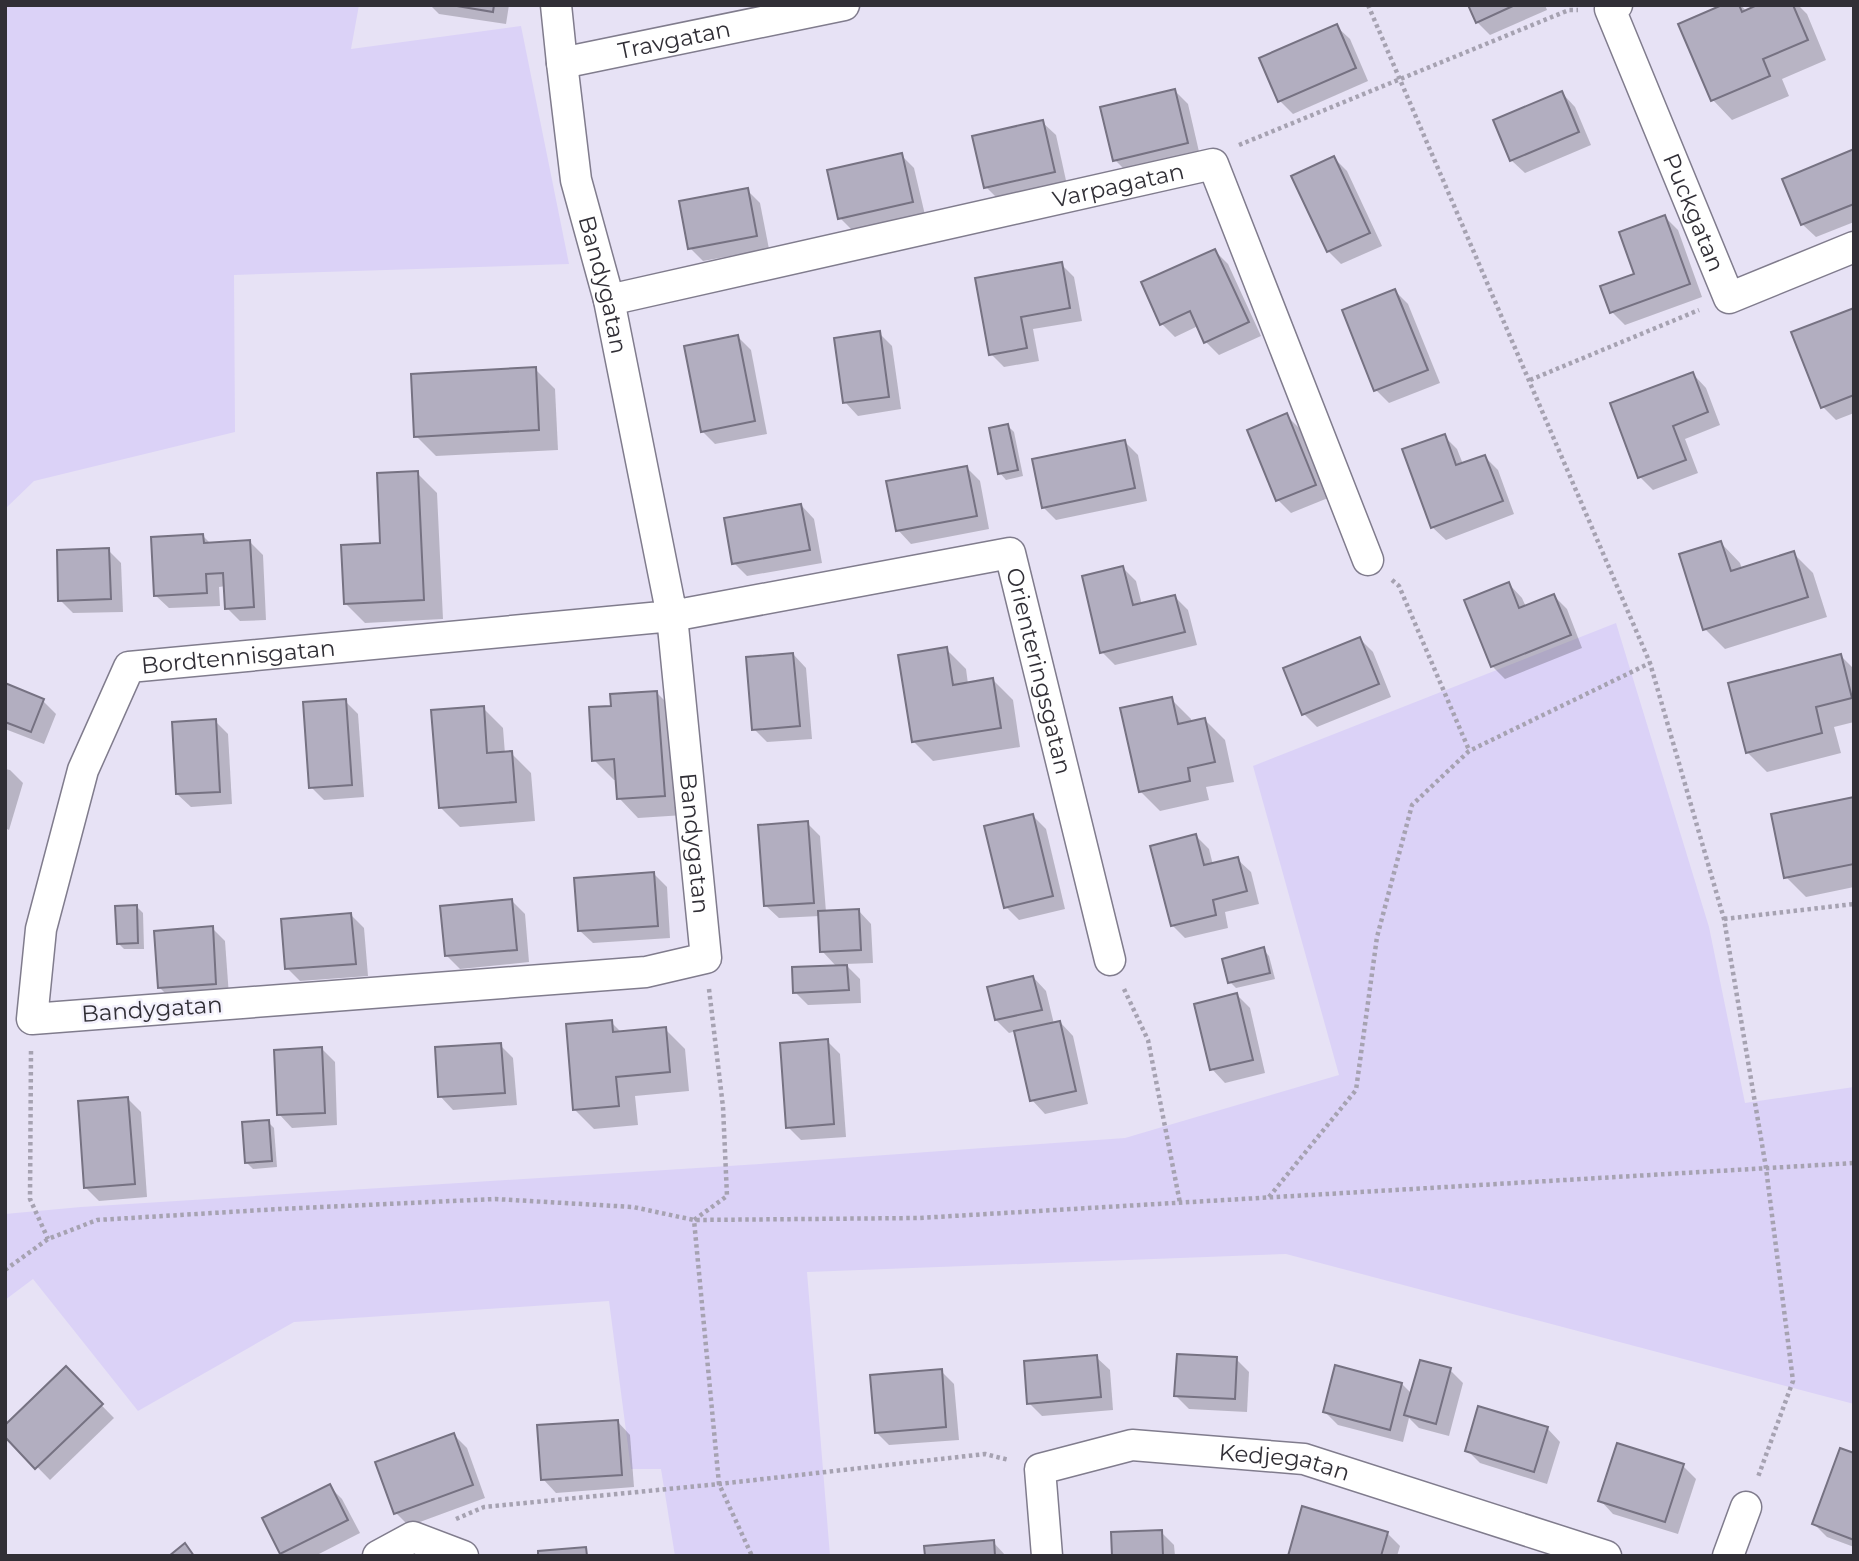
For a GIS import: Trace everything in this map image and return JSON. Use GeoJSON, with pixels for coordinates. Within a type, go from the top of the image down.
{"type":"FeatureCollection","features":[{"type":"Feature","properties":{"kind":"street"},"geometry":{"type":"LineString","coordinates":[[556,5],[562,63]]}},
{"type":"Feature","properties":{"kind":"street","name":"Travgatan"},"geometry":{"type":"LineString","coordinates":[[562,63],[844,5]]}},
{"type":"Feature","properties":{"kind":"street","name":"Puckgatan"},"geometry":{"type":"LineString","coordinates":[[1614,7],[1729,298],[1854,247]]}},
{"type":"Feature","properties":{"kind":"street","name":"Bandygatan"},"geometry":{"type":"LineString","coordinates":[[32,1018],[646,972],[706,958],[672,616],[609,300],[576,180],[562,63]]}},
{"type":"Feature","properties":{"kind":"street","name":"Varpagatan"},"geometry":{"type":"LineString","coordinates":[[609,300],[1213,164],[1368,559]]}},
{"type":"Feature","properties":{"kind":"street","name":"Orienteringsgatan"},"geometry":{"type":"LineString","coordinates":[[672,616],[1010,553],[1110,960]]}},
{"type":"Feature","properties":{"kind":"street","name":"Bordtennisgatan"},"geometry":{"type":"LineString","coordinates":[[32,1018],[41,929],[83,770],[129,667],[672,616]]}},
{"type":"Feature","properties":{"kind":"street","name":"Kedjegatan"},"geometry":{"type":"LineString","coordinates":[[1040,1469],[1132,1445],[1304,1459],[1606,1556]]}},
{"type":"Feature","properties":{"kind":"street"},"geometry":{"type":"LineString","coordinates":[[1040,1469],[1048,1556]]}},
{"type":"Feature","properties":{"kind":"street"},"geometry":{"type":"LineString","coordinates":[[1728,1556],[1746,1507]]}},
{"type":"Feature","properties":{"kind":"street"},"geometry":{"type":"LineString","coordinates":[[378,1556],[413,1538],[463,1556]]}},
{"type":"Feature","properties":{"kind":"path"},"geometry":{"type":"LineString","coordinates":[[1368,5],[1650,663],[1724,919],[1766,1168],[1793,1381],[1746,1507]]}},
{"type":"Feature","properties":{"kind":"path"},"geometry":{"type":"LineString","coordinates":[[1213,164],[1232,147],[1569,10],[1614,7]]}},
{"type":"Feature","properties":{"kind":"path"},"geometry":{"type":"LineString","coordinates":[[1530,380],[1729,298]]}},
{"type":"Feature","properties":{"kind":"path"},"geometry":{"type":"LineString","coordinates":[[1368,559],[1399,586],[1469,751]]}},
{"type":"Feature","properties":{"kind":"path"},"geometry":{"type":"LineString","coordinates":[[1269,1198],[1356,1090],[1377,937],[1412,805],[1469,751],[1650,663]]}},
{"type":"Feature","properties":{"kind":"path"},"geometry":{"type":"LineString","coordinates":[[1724,919],[1854,904]]}},
{"type":"Feature","properties":{"kind":"path"},"geometry":{"type":"LineString","coordinates":[[694,1220],[727,1196],[723,1107],[706,958]]}},
{"type":"Feature","properties":{"kind":"path"},"geometry":{"type":"LineString","coordinates":[[1110,960],[1148,1040],[1180,1203]]}},
{"type":"Feature","properties":{"kind":"path"},"geometry":{"type":"LineString","coordinates":[[32,1018],[30,1199],[48,1239]]}},
{"type":"Feature","properties":{"kind":"path"},"geometry":{"type":"LineString","coordinates":[[5,1270],[48,1239],[97,1220],[495,1199],[633,1206],[694,1220],[919,1218],[1854,1163]]}},
{"type":"Feature","properties":{"kind":"path"},"geometry":{"type":"LineString","coordinates":[[694,1220],[719,1484],[752,1556]]}},
{"type":"Feature","properties":{"kind":"path"},"geometry":{"type":"LineString","coordinates":[[413,1538],[484,1507],[985,1454],[1040,1469]]}},
{"type":"Feature","properties":{"kind":"shaded area"},"geometry":{"type":"Polygon","coordinates":[[[5,5],[359,5],[351,49],[521,26],[569,264],[234,275],[235,432],[34,481],[5,509],[5,5]]]}},
{"type":"Feature","properties":{"kind":"shaded area"},"geometry":{"type":"Polygon","coordinates":[[[1616,623],[1709,927],[1745,1103],[1854,1087],[1854,1404],[1286,1254],[807,1272],[830,1556],[675,1556],[661,1469],[631,1469],[609,1301],[294,1322],[138,1411],[33,1279],[5,1300],[5,1214],[1125,1138],[1339,1075],[1253,766],[1616,623]]]}},
{"type":"Feature","properties":{"kind":"building"},"geometry":{"type":"Polygon","coordinates":[[[451,5],[494,5],[493,12],[451,5]]]}},
{"type":"Feature","properties":{"kind":"building"},"geometry":{"type":"Polygon","coordinates":[[[1468,5],[1515,5],[1476,23],[1468,5]]]}},
{"type":"Feature","properties":{"kind":"building"},"geometry":{"type":"Polygon","coordinates":[[[1722,5],[1739,5],[1742,12],[1757,5],[1793,5],[1808,40],[1763,59],[1770,76],[1711,101],[1678,24],[1722,5]]]}},
{"type":"Feature","properties":{"kind":"building"},"geometry":{"type":"Polygon","coordinates":[[[1337,24],[1356,68],[1278,102],[1259,58],[1337,24]]]}},
{"type":"Feature","properties":{"kind":"building"},"geometry":{"type":"Polygon","coordinates":[[[1175,89],[1188,143],[1113,161],[1100,107],[1175,89]]]}},
{"type":"Feature","properties":{"kind":"building"},"geometry":{"type":"Polygon","coordinates":[[[1562,91],[1579,132],[1510,161],[1493,120],[1562,91]]]}},
{"type":"Feature","properties":{"kind":"building"},"geometry":{"type":"Polygon","coordinates":[[[1043,120],[1055,172],[984,188],[972,136],[1043,120]]]}},
{"type":"Feature","properties":{"kind":"building"},"geometry":{"type":"Polygon","coordinates":[[[1854,149],[1854,204],[1801,225],[1782,179],[1854,149]]]}},
{"type":"Feature","properties":{"kind":"building"},"geometry":{"type":"Polygon","coordinates":[[[902,153],[913,202],[838,219],[827,170],[902,153]]]}},
{"type":"Feature","properties":{"kind":"building"},"geometry":{"type":"Polygon","coordinates":[[[1334,156],[1370,233],[1327,252],[1291,176],[1334,156]]]}},
{"type":"Feature","properties":{"kind":"building"},"geometry":{"type":"Polygon","coordinates":[[[748,188],[757,236],[688,249],[679,201],[748,188]]]}},
{"type":"Feature","properties":{"kind":"building"},"geometry":{"type":"Polygon","coordinates":[[[1665,215],[1690,284],[1610,313],[1600,286],[1634,274],[1619,232],[1665,215]]]}},
{"type":"Feature","properties":{"kind":"building"},"geometry":{"type":"Polygon","coordinates":[[[1215,249],[1249,322],[1204,343],[1190,311],[1160,325],[1141,282],[1215,249]]]}},
{"type":"Feature","properties":{"kind":"building"},"geometry":{"type":"Polygon","coordinates":[[[1062,262],[1070,308],[1021,317],[1027,348],[989,355],[975,278],[1062,262]]]}},
{"type":"Feature","properties":{"kind":"building"},"geometry":{"type":"Polygon","coordinates":[[[1395,289],[1428,370],[1374,391],[1342,310],[1395,289]]]}},
{"type":"Feature","properties":{"kind":"building"},"geometry":{"type":"Polygon","coordinates":[[[1854,308],[1854,395],[1821,408],[1791,332],[1854,308]]]}},
{"type":"Feature","properties":{"kind":"building"},"geometry":{"type":"Polygon","coordinates":[[[880,331],[889,397],[843,403],[834,338],[880,331]]]}},
{"type":"Feature","properties":{"kind":"building"},"geometry":{"type":"Polygon","coordinates":[[[738,335],[755,421],[701,432],[684,346],[738,335]]]}},
{"type":"Feature","properties":{"kind":"building"},"geometry":{"type":"Polygon","coordinates":[[[536,367],[539,430],[414,437],[411,374],[536,367]]]}},
{"type":"Feature","properties":{"kind":"building"},"geometry":{"type":"Polygon","coordinates":[[[1693,372],[1708,412],[1673,426],[1686,460],[1638,478],[1610,403],[1693,372]]]}},
{"type":"Feature","properties":{"kind":"building"},"geometry":{"type":"Polygon","coordinates":[[[1287,413],[1316,485],[1276,501],[1247,430],[1287,413]]]}},
{"type":"Feature","properties":{"kind":"building"},"geometry":{"type":"Polygon","coordinates":[[[1008,424],[1018,470],[998,474],[989,428],[1008,424]]]}},
{"type":"Feature","properties":{"kind":"building"},"geometry":{"type":"Polygon","coordinates":[[[1445,434],[1456,465],[1485,455],[1503,501],[1431,528],[1402,449],[1445,434]]]}},
{"type":"Feature","properties":{"kind":"building"},"geometry":{"type":"Polygon","coordinates":[[[1125,440],[1135,488],[1042,508],[1032,459],[1125,440]]]}},
{"type":"Feature","properties":{"kind":"building"},"geometry":{"type":"Polygon","coordinates":[[[967,466],[977,516],[896,531],[886,481],[967,466]]]}},
{"type":"Feature","properties":{"kind":"building"},"geometry":{"type":"Polygon","coordinates":[[[418,471],[424,600],[344,604],[341,545],[380,543],[377,473],[418,471]]]}},
{"type":"Feature","properties":{"kind":"building"},"geometry":{"type":"Polygon","coordinates":[[[801,504],[810,550],[732,564],[724,518],[801,504]]]}},
{"type":"Feature","properties":{"kind":"building"},"geometry":{"type":"Polygon","coordinates":[[[203,534],[204,543],[250,540],[254,607],[225,609],[223,573],[206,574],[207,593],[154,596],[151,537],[203,534]]]}},
{"type":"Feature","properties":{"kind":"building"},"geometry":{"type":"Polygon","coordinates":[[[1721,541],[1731,571],[1794,551],[1808,597],[1703,630],[1679,554],[1721,541]]]}},
{"type":"Feature","properties":{"kind":"building"},"geometry":{"type":"Polygon","coordinates":[[[109,548],[111,599],[58,601],[57,550],[109,548]]]}},
{"type":"Feature","properties":{"kind":"building"},"geometry":{"type":"Polygon","coordinates":[[[1123,566],[1133,605],[1175,595],[1185,632],[1100,653],[1082,576],[1123,566]]]}},
{"type":"Feature","properties":{"kind":"building"},"geometry":{"type":"Polygon","coordinates":[[[1509,582],[1519,608],[1554,594],[1571,635],[1491,667],[1464,600],[1509,582]]]}},
{"type":"Feature","properties":{"kind":"building"},"geometry":{"type":"Polygon","coordinates":[[[1360,637],[1379,684],[1302,715],[1283,668],[1360,637]]]}},
{"type":"Feature","properties":{"kind":"building"},"geometry":{"type":"Polygon","coordinates":[[[947,647],[953,685],[993,678],[1001,728],[912,742],[898,655],[947,647]]]}},
{"type":"Feature","properties":{"kind":"building"},"geometry":{"type":"Polygon","coordinates":[[[793,653],[800,726],[752,730],[746,657],[793,653]]]}},
{"type":"Feature","properties":{"kind":"building"},"geometry":{"type":"Polygon","coordinates":[[[1841,654],[1852,698],[1816,707],[1822,733],[1746,753],[1728,683],[1841,654]]]}},
{"type":"Feature","properties":{"kind":"building"},"geometry":{"type":"Polygon","coordinates":[[[5,683],[44,699],[31,732],[5,722],[5,683]]]}},
{"type":"Feature","properties":{"kind":"building"},"geometry":{"type":"Polygon","coordinates":[[[657,691],[665,796],[617,799],[614,759],[592,761],[589,707],[611,706],[610,694],[657,691]]]}},
{"type":"Feature","properties":{"kind":"building"},"geometry":{"type":"Polygon","coordinates":[[[1172,697],[1178,724],[1205,718],[1215,762],[1188,768],[1190,781],[1139,792],[1120,708],[1172,697]]]}},
{"type":"Feature","properties":{"kind":"building"},"geometry":{"type":"Polygon","coordinates":[[[346,699],[352,785],[309,788],[303,702],[346,699]]]}},
{"type":"Feature","properties":{"kind":"building"},"geometry":{"type":"Polygon","coordinates":[[[484,706],[487,753],[512,751],[516,802],[439,808],[431,710],[484,706]]]}},
{"type":"Feature","properties":{"kind":"building"},"geometry":{"type":"Polygon","coordinates":[[[216,719],[220,792],[176,794],[172,722],[216,719]]]}},
{"type":"Feature","properties":{"kind":"building"},"geometry":{"type":"Polygon","coordinates":[[[1854,797],[1854,864],[1784,878],[1771,814],[1854,797]]]}},
{"type":"Feature","properties":{"kind":"building"},"geometry":{"type":"Polygon","coordinates":[[[1033,814],[1053,896],[1004,908],[984,826],[1033,814]]]}},
{"type":"Feature","properties":{"kind":"building"},"geometry":{"type":"Polygon","coordinates":[[[808,821],[814,903],[764,906],[758,825],[808,821]]]}},
{"type":"Feature","properties":{"kind":"building"},"geometry":{"type":"Polygon","coordinates":[[[1196,834],[1204,865],[1238,857],[1247,891],[1213,900],[1216,915],[1171,926],[1150,846],[1196,834]]]}},
{"type":"Feature","properties":{"kind":"building"},"geometry":{"type":"Polygon","coordinates":[[[654,872],[658,926],[578,931],[574,878],[654,872]]]}},
{"type":"Feature","properties":{"kind":"building"},"geometry":{"type":"Polygon","coordinates":[[[512,899],[517,950],[445,956],[440,906],[512,899]]]}},
{"type":"Feature","properties":{"kind":"building"},"geometry":{"type":"Polygon","coordinates":[[[137,905],[138,943],[117,944],[115,906],[137,905]]]}},
{"type":"Feature","properties":{"kind":"building"},"geometry":{"type":"Polygon","coordinates":[[[859,909],[861,950],[820,952],[818,911],[859,909]]]}},
{"type":"Feature","properties":{"kind":"building"},"geometry":{"type":"Polygon","coordinates":[[[351,913],[356,964],[285,969],[281,919],[351,913]]]}},
{"type":"Feature","properties":{"kind":"building"},"geometry":{"type":"Polygon","coordinates":[[[213,926],[216,984],[158,988],[154,931],[213,926]]]}},
{"type":"Feature","properties":{"kind":"building"},"geometry":{"type":"Polygon","coordinates":[[[1264,947],[1270,973],[1228,983],[1222,959],[1264,947]]]}},
{"type":"Feature","properties":{"kind":"building"},"geometry":{"type":"Polygon","coordinates":[[[847,965],[849,990],[793,993],[792,967],[847,965]]]}},
{"type":"Feature","properties":{"kind":"building"},"geometry":{"type":"Polygon","coordinates":[[[1033,976],[1042,1010],[995,1020],[987,987],[1033,976]]]}},
{"type":"Feature","properties":{"kind":"building"},"geometry":{"type":"Polygon","coordinates":[[[1237,993],[1253,1060],[1210,1070],[1194,1004],[1237,993]]]}},
{"type":"Feature","properties":{"kind":"building"},"geometry":{"type":"Polygon","coordinates":[[[612,1020],[613,1032],[666,1027],[670,1072],[616,1077],[619,1106],[573,1110],[566,1024],[612,1020]]]}},
{"type":"Feature","properties":{"kind":"building"},"geometry":{"type":"Polygon","coordinates":[[[1060,1021],[1076,1091],[1030,1101],[1014,1031],[1060,1021]]]}},
{"type":"Feature","properties":{"kind":"building"},"geometry":{"type":"Polygon","coordinates":[[[828,1039],[834,1124],[786,1128],[780,1043],[828,1039]]]}},
{"type":"Feature","properties":{"kind":"building"},"geometry":{"type":"Polygon","coordinates":[[[501,1043],[505,1093],[438,1097],[435,1047],[501,1043]]]}},
{"type":"Feature","properties":{"kind":"building"},"geometry":{"type":"Polygon","coordinates":[[[322,1047],[325,1113],[277,1115],[274,1050],[322,1047]]]}},
{"type":"Feature","properties":{"kind":"building"},"geometry":{"type":"Polygon","coordinates":[[[128,1097],[135,1184],[84,1188],[78,1101],[128,1097]]]}},
{"type":"Feature","properties":{"kind":"building"},"geometry":{"type":"Polygon","coordinates":[[[269,1120],[272,1161],[245,1163],[242,1122],[269,1120]]]}},
{"type":"Feature","properties":{"kind":"building"},"geometry":{"type":"Polygon","coordinates":[[[1177,1354],[1237,1357],[1235,1399],[1174,1396],[1177,1354]]]}},
{"type":"Feature","properties":{"kind":"building"},"geometry":{"type":"Polygon","coordinates":[[[1097,1355],[1101,1397],[1027,1404],[1024,1361],[1097,1355]]]}},
{"type":"Feature","properties":{"kind":"building"},"geometry":{"type":"Polygon","coordinates":[[[1420,1360],[1451,1368],[1436,1424],[1404,1415],[1420,1360]]]}},
{"type":"Feature","properties":{"kind":"building"},"geometry":{"type":"Polygon","coordinates":[[[1335,1365],[1402,1383],[1390,1430],[1323,1412],[1335,1365]]]}},
{"type":"Feature","properties":{"kind":"building"},"geometry":{"type":"Polygon","coordinates":[[[66,1366],[103,1404],[35,1469],[5,1437],[5,1425],[66,1366]]]}},
{"type":"Feature","properties":{"kind":"building"},"geometry":{"type":"Polygon","coordinates":[[[942,1369],[946,1427],[875,1433],[870,1375],[942,1369]]]}},
{"type":"Feature","properties":{"kind":"building"},"geometry":{"type":"Polygon","coordinates":[[[1478,1406],[1548,1427],[1534,1472],[1465,1451],[1478,1406]]]}},
{"type":"Feature","properties":{"kind":"building"},"geometry":{"type":"Polygon","coordinates":[[[618,1420],[622,1475],[541,1480],[537,1425],[618,1420]]]}},
{"type":"Feature","properties":{"kind":"building"},"geometry":{"type":"Polygon","coordinates":[[[454,1433],[473,1485],[394,1514],[375,1462],[454,1433]]]}},
{"type":"Feature","properties":{"kind":"building"},"geometry":{"type":"Polygon","coordinates":[[[1617,1443],[1684,1464],[1665,1522],[1598,1501],[1617,1443]]]}},
{"type":"Feature","properties":{"kind":"building"},"geometry":{"type":"Polygon","coordinates":[[[1840,1448],[1854,1453],[1854,1540],[1812,1524],[1840,1448]]]}},
{"type":"Feature","properties":{"kind":"building"},"geometry":{"type":"Polygon","coordinates":[[[330,1484],[348,1520],[280,1554],[262,1518],[330,1484]]]}},
{"type":"Feature","properties":{"kind":"building"},"geometry":{"type":"Polygon","coordinates":[[[1302,1506],[1388,1532],[1381,1556],[1288,1556],[1302,1506]]]}},
{"type":"Feature","properties":{"kind":"building"},"geometry":{"type":"Polygon","coordinates":[[[1162,1530],[1163,1556],[1112,1556],[1111,1532],[1162,1530]]]}},
{"type":"Feature","properties":{"kind":"building"},"geometry":{"type":"Polygon","coordinates":[[[994,1540],[995,1556],[925,1556],[924,1546],[994,1540]]]}},
{"type":"Feature","properties":{"kind":"building"},"geometry":{"type":"Polygon","coordinates":[[[185,1543],[194,1556],[169,1556],[185,1543]]]}},
{"type":"Feature","properties":{"kind":"building"},"geometry":{"type":"Polygon","coordinates":[[[586,1547],[587,1556],[538,1556],[538,1551],[586,1547]]]}}]}
